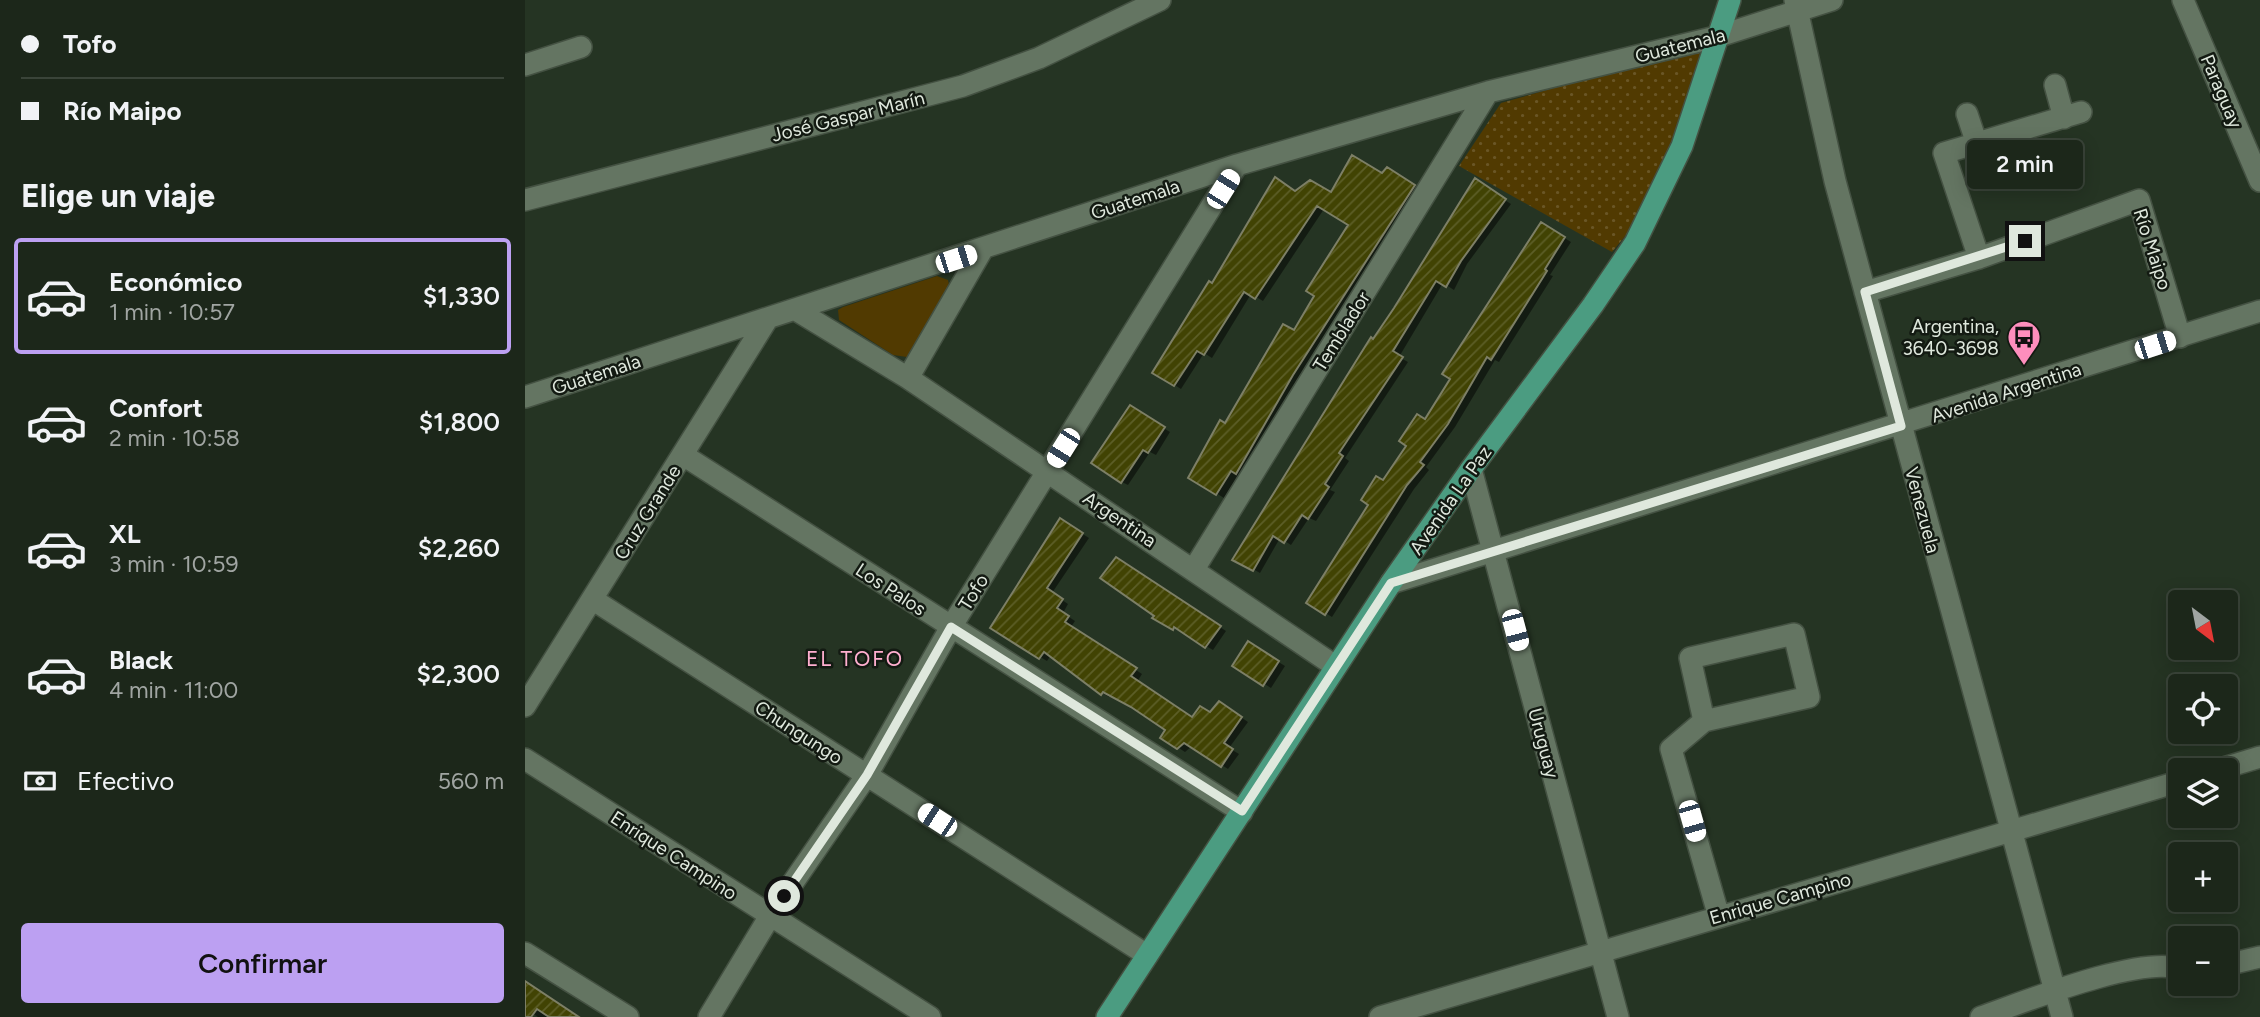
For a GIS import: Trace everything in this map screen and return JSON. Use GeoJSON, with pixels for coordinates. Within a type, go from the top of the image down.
{"type":"FeatureCollection","features":[{"type":"Feature","properties":{"kind":"main road","name":"Avenida La Paz"},"geometry":{"type":"LineString","coordinates":[[1107,1017],[1391,583],[1635,243],[1682,146],[1730,0]]}},
{"type":"Feature","properties":{"kind":"street","name":"José Gaspar Marín"},"geometry":{"type":"LineString","coordinates":[[525,200],[963,86],[1039,58],[1160,0]]}},
{"type":"Feature","properties":{"kind":"street","name":"Guatemala"},"geometry":{"type":"LineString","coordinates":[[525,397],[1237,166],[1488,92],[1716,37],[1796,6],[1832,0]]}},
{"type":"Feature","properties":{"kind":"street","name":"Paraguay"},"geometry":{"type":"LineString","coordinates":[[2183,0],[2259,175]]}},
{"type":"Feature","properties":{"kind":"street","name":"Venezuela"},"geometry":{"type":"LineString","coordinates":[[1796,6],[1835,181],[2009,830],[2062,1017]]}},
{"type":"Feature","properties":{"kind":"street"},"geometry":{"type":"LineString","coordinates":[[525,65],[581,47]]}},
{"type":"Feature","properties":{"kind":"street"},"geometry":{"type":"LineString","coordinates":[[1979,258],[1944,153],[2073,115],[2055,85]]}},
{"type":"Feature","properties":{"kind":"street","name":"Temblador"},"geometry":{"type":"LineString","coordinates":[[1194,569],[1488,92]]}},
{"type":"Feature","properties":{"kind":"street"},"geometry":{"type":"LineString","coordinates":[[1967,114],[1977,144]]}},
{"type":"Feature","properties":{"kind":"street","name":"Tofo"},"geometry":{"type":"LineString","coordinates":[[709,1017],[770,916],[867,775],[951,627],[1237,166]]}},
{"type":"Feature","properties":{"kind":"street","name":"Río Maipo"},"geometry":{"type":"LineString","coordinates":[[1865,292],[1979,258],[2139,200],[2180,337]]}},
{"type":"Feature","properties":{"kind":"street"},"geometry":{"type":"LineString","coordinates":[[908,378],[982,250]]}},
{"type":"Feature","properties":{"kind":"street","name":"Argentina"},"geometry":{"type":"LineString","coordinates":[[796,310],[908,378],[1335,666]]}},
{"type":"Feature","properties":{"kind":"street","name":"Avenida Argentina"},"geometry":{"type":"LineString","coordinates":[[1391,583],[1493,549],[1901,426],[2260,311]]}},
{"type":"Feature","properties":{"kind":"street","name":"Cruz Grande"},"geometry":{"type":"LineString","coordinates":[[525,706],[768,318]]}},
{"type":"Feature","properties":{"kind":"street","name":"Los Palos"},"geometry":{"type":"LineString","coordinates":[[683,455],[1242,811]]}},
{"type":"Feature","properties":{"kind":"street","name":"Uruguay"},"geometry":{"type":"LineString","coordinates":[[1471,469],[1618,1017]]}},
{"type":"Feature","properties":{"kind":"street","name":"Chungungo"},"geometry":{"type":"LineString","coordinates":[[591,599],[1147,955]]}},
{"type":"Feature","properties":{"kind":"street"},"geometry":{"type":"LineString","coordinates":[[1704,722],[1690,658],[1794,634],[1809,697],[1704,722],[1671,749],[1719,916]]}},
{"type":"Feature","properties":{"kind":"street"},"geometry":{"type":"LineString","coordinates":[[2238,764],[2260,757]]}},
{"type":"Feature","properties":{"kind":"street","name":"Enrique Campino"},"geometry":{"type":"LineString","coordinates":[[525,759],[930,1017]]}},
{"type":"Feature","properties":{"kind":"street","name":"Enrique Campino"},"geometry":{"type":"LineString","coordinates":[[1380,1017],[2168,785]]}},
{"type":"Feature","properties":{"kind":"street"},"geometry":{"type":"LineString","coordinates":[[525,953],[628,1017]]}},
{"type":"Feature","properties":{"kind":"street"},"geometry":{"type":"LineString","coordinates":[[2238,962],[2260,957]]}},
{"type":"Feature","properties":{"kind":"street"},"geometry":{"type":"LineString","coordinates":[[1981,1017],[2055,991],[2119,973],[2168,965]]}},
{"type":"Feature","properties":{"kind":"shaded area"},"geometry":{"type":"Polygon","coordinates":[[[1703,46],[1658,182],[1645,212],[1612,252],[1459,166],[1501,103],[1703,46]]]}},
{"type":"Feature","properties":{"kind":"shaded area"},"geometry":{"type":"Polygon","coordinates":[[[937,276],[948,280],[949,285],[907,357],[893,355],[839,320],[838,310],[843,307],[937,276]]]}},
{"type":"Feature","properties":{"kind":"building"},"geometry":{"type":"Polygon","coordinates":[[[1352,155],[1382,173],[1387,167],[1415,185],[1293,375],[1236,474],[1231,471],[1216,495],[1188,478],[1220,420],[1225,423],[1283,324],[1294,330],[1314,296],[1306,291],[1348,225],[1317,206],[1255,299],[1244,292],[1204,355],[1197,351],[1174,386],[1152,373],[1209,281],[1212,283],[1275,177],[1295,191],[1310,180],[1331,192],[1352,155]]]}},
{"type":"Feature","properties":{"kind":"building"},"geometry":{"type":"Polygon","coordinates":[[[1475,178],[1506,199],[1461,261],[1446,287],[1436,281],[1393,351],[1403,357],[1339,453],[1343,456],[1325,484],[1329,487],[1308,519],[1302,515],[1284,543],[1273,536],[1253,571],[1232,560],[1371,337],[1373,339],[1394,308],[1475,178]]]}},
{"type":"Feature","properties":{"kind":"building"},"geometry":{"type":"Polygon","coordinates":[[[1541,222],[1565,237],[1545,269],[1547,271],[1491,360],[1487,357],[1448,424],[1420,462],[1424,465],[1407,485],[1325,615],[1306,603],[1368,505],[1361,500],[1376,476],[1383,480],[1406,446],[1399,441],[1417,414],[1425,419],[1450,379],[1442,374],[1541,222]]]}},
{"type":"Feature","properties":{"kind":"building"},"geometry":{"type":"Polygon","coordinates":[[[1130,405],[1165,427],[1148,453],[1143,450],[1121,483],[1091,463],[1130,405]]]}},
{"type":"Feature","properties":{"kind":"building"},"geometry":{"type":"Polygon","coordinates":[[[1060,518],[1083,533],[1047,588],[1063,599],[1057,608],[1069,616],[1065,622],[1137,668],[1131,676],[1192,717],[1200,706],[1210,712],[1219,701],[1242,717],[1224,743],[1233,749],[1221,767],[1184,743],[1177,749],[1160,738],[1165,730],[1131,707],[1103,692],[1101,695],[1044,652],[1039,659],[990,628],[1060,518]]]}},
{"type":"Feature","properties":{"kind":"building"},"geometry":{"type":"Polygon","coordinates":[[[1116,557],[1221,626],[1205,648],[1174,627],[1173,630],[1152,618],[1154,616],[1100,578],[1116,557]]]}},
{"type":"Feature","properties":{"kind":"building"},"geometry":{"type":"Polygon","coordinates":[[[1248,641],[1279,661],[1263,686],[1232,666],[1248,641]]]}},
{"type":"Feature","properties":{"kind":"building"},"geometry":{"type":"Polygon","coordinates":[[[525,981],[579,1017],[549,1017],[537,1009],[531,1017],[525,1017],[525,981]]]}},
{"type":"Feature","properties":{"kind":"place","name":"Argentina, 3640-3698"},"geometry":{"type":"Point","coordinates":[2024,367]}},
{"type":"Feature","properties":{"kind":"district","name":"EL TOFO"},"geometry":{"type":"Point","coordinates":[855,659]}},
{"type":"Feature","properties":{"kind":"route"},"geometry":{"type":"LineString","coordinates":[[784,896],[867,775],[951,627],[1242,811],[1391,583],[1519,541],[1901,426],[1865,292],[1979,258],[2025,241]]}}]}
